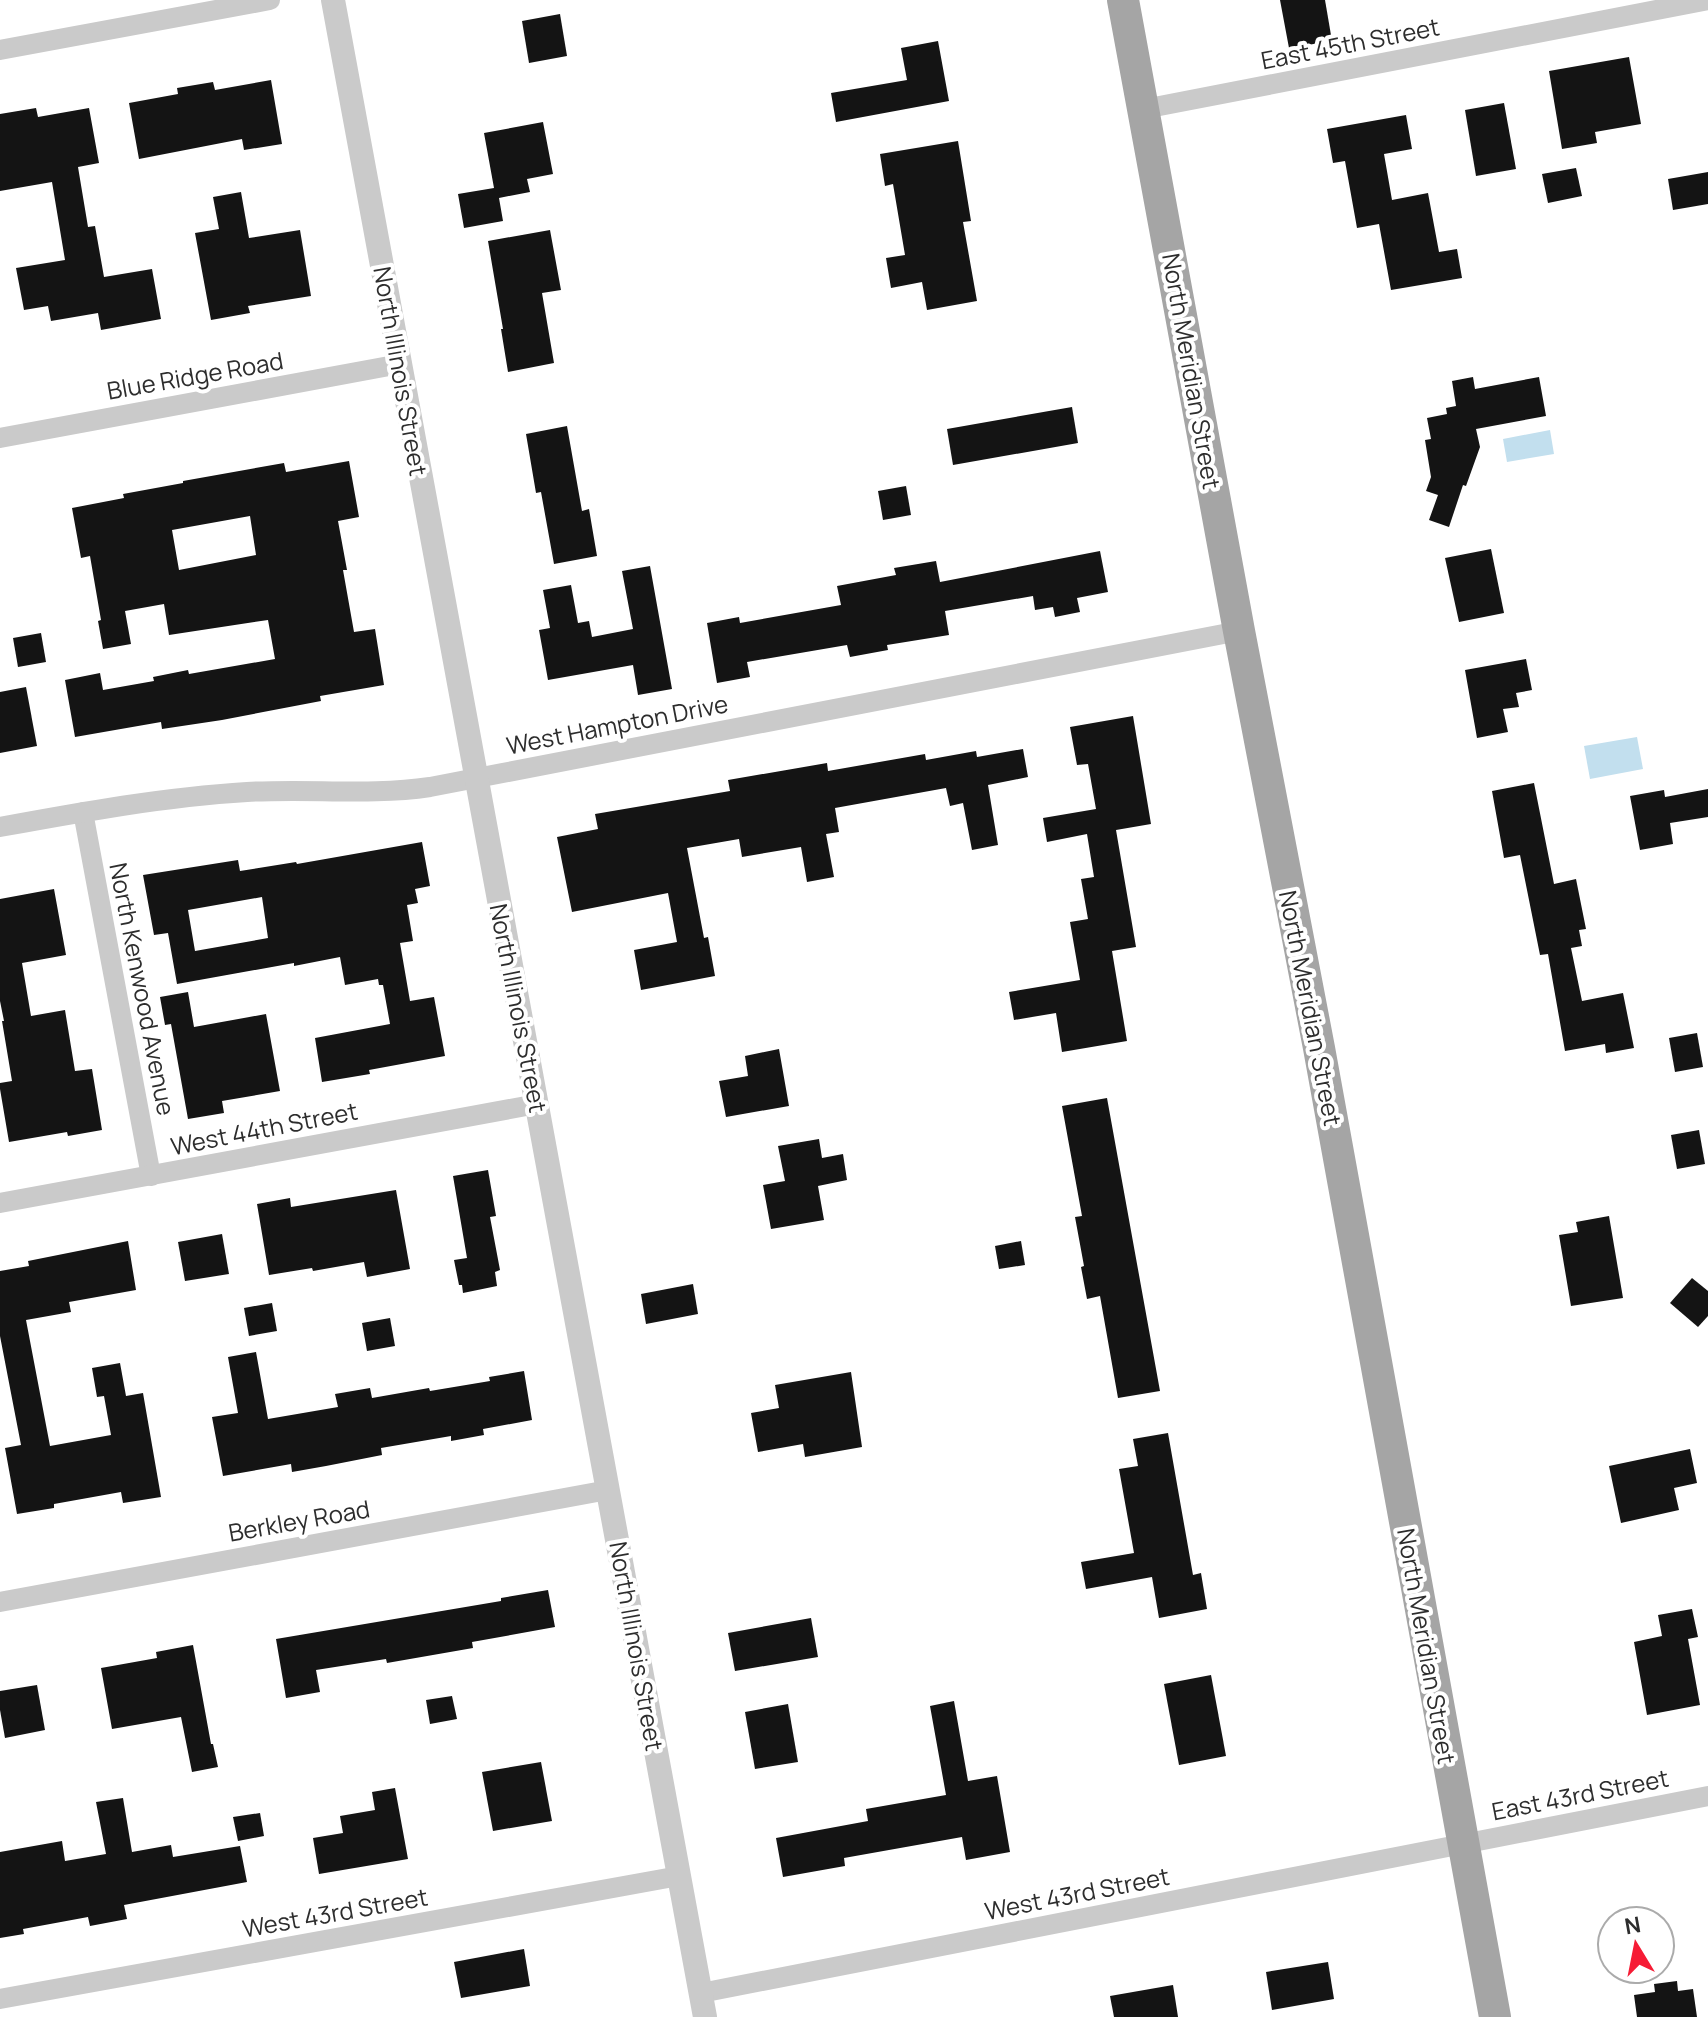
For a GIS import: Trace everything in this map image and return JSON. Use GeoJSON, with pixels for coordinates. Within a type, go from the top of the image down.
{"type":"FeatureCollection","features":[{"type":"Feature","properties":{"kind":"main road","name":"North Meridian Street"},"geometry":{"type":"LineString","coordinates":[[1123,0],[1322,1063],[1495,2017]]}},
{"type":"Feature","properties":{"kind":"street"},"geometry":{"type":"LineString","coordinates":[[0,50],[270,0]]}},
{"type":"Feature","properties":{"kind":"street","name":"North Illinois Street"},"geometry":{"type":"LineString","coordinates":[[333,0],[703,2005]]}},
{"type":"Feature","properties":{"kind":"street","name":"East 45th Street"},"geometry":{"type":"LineString","coordinates":[[1144,109],[1708,0]]}},
{"type":"Feature","properties":{"kind":"street","name":"Blue Ridge Road"},"geometry":{"type":"LineString","coordinates":[[0,438],[400,364]]}},
{"type":"Feature","properties":{"kind":"street","name":"West Hampton Drive"},"geometry":{"type":"LineString","coordinates":[[0,827],[190,796],[250,792],[394,791],[430,787],[1239,631]]}},
{"type":"Feature","properties":{"kind":"street","name":"North Kenwood Avenue"},"geometry":{"type":"LineString","coordinates":[[83,812],[151,1176]]}},
{"type":"Feature","properties":{"kind":"street","name":"West 44th Street"},"geometry":{"type":"LineString","coordinates":[[0,1203],[537,1104]]}},
{"type":"Feature","properties":{"kind":"street","name":"Berkley Road"},"geometry":{"type":"LineString","coordinates":[[0,1602],[608,1490]]}},
{"type":"Feature","properties":{"kind":"street","name":"East 43rd Street"},"geometry":{"type":"LineString","coordinates":[[1463,1842],[1708,1796]]}},
{"type":"Feature","properties":{"kind":"street","name":"West 43rd Street"},"geometry":{"type":"LineString","coordinates":[[703,2005],[998,1936],[1463,1842]]}},
{"type":"Feature","properties":{"kind":"street","name":"West 43rd Street"},"geometry":{"type":"LineString","coordinates":[[0,1999],[679,1876]]}},
{"type":"Feature","properties":{"kind":"water"},"geometry":{"type":"Polygon","coordinates":[[[1550,430],[1554,454],[1507,462],[1503,439],[1550,430]]]}},
{"type":"Feature","properties":{"kind":"water"},"geometry":{"type":"Polygon","coordinates":[[[1637,737],[1643,769],[1590,779],[1584,746],[1637,737]]]}},
{"type":"Feature","properties":{"kind":"building"},"geometry":{"type":"Polygon","coordinates":[[[1280,0],[1325,0],[1332,41],[1289,48],[1280,0]]]}},
{"type":"Feature","properties":{"kind":"building"},"geometry":{"type":"Polygon","coordinates":[[[560,14],[567,56],[529,63],[522,21],[560,14]]]}},
{"type":"Feature","properties":{"kind":"building"},"geometry":{"type":"Polygon","coordinates":[[[938,41],[949,101],[836,122],[831,93],[907,80],[901,48],[938,41]]]}},
{"type":"Feature","properties":{"kind":"building"},"geometry":{"type":"Polygon","coordinates":[[[1629,57],[1641,124],[1595,132],[1597,143],[1562,149],[1549,71],[1629,57]]]}},
{"type":"Feature","properties":{"kind":"building"},"geometry":{"type":"Polygon","coordinates":[[[271,80],[282,144],[244,150],[242,139],[139,159],[129,103],[178,94],[177,88],[213,82],[215,90],[271,80]]]}},
{"type":"Feature","properties":{"kind":"building"},"geometry":{"type":"Polygon","coordinates":[[[1504,103],[1516,169],[1476,176],[1465,110],[1504,103]]]}},
{"type":"Feature","properties":{"kind":"building"},"geometry":{"type":"Polygon","coordinates":[[[36,108],[38,117],[89,108],[99,163],[78,167],[88,227],[95,226],[104,277],[152,269],[161,319],[101,330],[98,313],[51,321],[48,306],[24,310],[16,268],[65,260],[52,182],[0,191],[0,114],[36,108]]]}},
{"type":"Feature","properties":{"kind":"building"},"geometry":{"type":"Polygon","coordinates":[[[1406,115],[1412,149],[1384,154],[1392,200],[1428,193],[1439,252],[1457,249],[1462,278],[1391,290],[1379,224],[1357,228],[1345,161],[1333,163],[1327,129],[1406,115]]]}},
{"type":"Feature","properties":{"kind":"building"},"geometry":{"type":"Polygon","coordinates":[[[543,122],[553,174],[527,179],[530,192],[499,198],[503,221],[464,228],[458,194],[494,188],[484,133],[543,122]]]}},
{"type":"Feature","properties":{"kind":"building"},"geometry":{"type":"Polygon","coordinates":[[[958,141],[971,221],[963,222],[977,301],[927,310],[922,282],[891,288],[886,258],[905,255],[893,184],[885,186],[880,154],[958,141]]]}},
{"type":"Feature","properties":{"kind":"building"},"geometry":{"type":"Polygon","coordinates":[[[1576,168],[1582,196],[1548,203],[1542,174],[1576,168]]]}},
{"type":"Feature","properties":{"kind":"building"},"geometry":{"type":"Polygon","coordinates":[[[1708,172],[1708,204],[1673,210],[1668,179],[1708,172]]]}},
{"type":"Feature","properties":{"kind":"building"},"geometry":{"type":"Polygon","coordinates":[[[241,192],[249,238],[300,230],[311,296],[248,306],[250,313],[211,320],[195,233],[219,229],[213,197],[241,192]]]}},
{"type":"Feature","properties":{"kind":"building"},"geometry":{"type":"Polygon","coordinates":[[[550,230],[561,290],[542,293],[554,363],[508,372],[488,241],[550,230]]]}},
{"type":"Feature","properties":{"kind":"building"},"geometry":{"type":"Polygon","coordinates":[[[1473,377],[1475,389],[1539,377],[1546,416],[1476,429],[1480,447],[1449,527],[1429,520],[1438,495],[1426,491],[1431,477],[1425,440],[1431,439],[1427,418],[1447,414],[1446,408],[1456,406],[1452,381],[1473,377]]]}},
{"type":"Feature","properties":{"kind":"building"},"geometry":{"type":"Polygon","coordinates":[[[1072,407],[1078,443],[953,465],[947,429],[1072,407]]]}},
{"type":"Feature","properties":{"kind":"building"},"geometry":{"type":"Polygon","coordinates":[[[567,426],[582,511],[589,509],[597,556],[554,564],[541,492],[536,493],[526,434],[567,426]]]}},
{"type":"Feature","properties":{"kind":"building"},"geometry":{"type":"Polygon","coordinates":[[[349,461],[359,517],[338,521],[347,570],[343,570],[354,632],[375,629],[384,685],[320,696],[321,701],[222,720],[162,729],[161,722],[75,737],[65,680],[100,673],[103,690],[154,681],[153,677],[188,670],[189,674],[275,659],[268,620],[169,635],[164,604],[125,611],[131,644],[103,649],[90,556],[81,558],[72,508],[124,498],[123,494],[183,481],[284,463],[286,472],[349,461]],[[250,516],[172,530],[179,570],[256,555],[250,516]]]}},
{"type":"Feature","properties":{"kind":"building"},"geometry":{"type":"Polygon","coordinates":[[[906,486],[911,515],[883,520],[878,491],[906,486]]]}},
{"type":"Feature","properties":{"kind":"building"},"geometry":{"type":"Polygon","coordinates":[[[1491,549],[1504,613],[1459,622],[1445,558],[1491,549]]]}},
{"type":"Feature","properties":{"kind":"building"},"geometry":{"type":"Polygon","coordinates":[[[1100,551],[1108,592],[1077,598],[1080,612],[1055,617],[1053,607],[1035,610],[1033,596],[945,611],[949,635],[887,645],[888,650],[850,657],[847,645],[747,662],[750,677],[717,683],[707,623],[739,617],[740,623],[841,605],[837,586],[896,575],[894,568],[936,561],[940,582],[1100,551]]]}},
{"type":"Feature","properties":{"kind":"building"},"geometry":{"type":"Polygon","coordinates":[[[650,566],[672,689],[638,695],[633,665],[548,680],[539,630],[550,628],[543,590],[571,585],[578,623],[589,621],[592,637],[633,629],[622,571],[650,566]]]}},
{"type":"Feature","properties":{"kind":"building"},"geometry":{"type":"Polygon","coordinates":[[[41,633],[46,662],[18,667],[13,638],[41,633]]]}},
{"type":"Feature","properties":{"kind":"building"},"geometry":{"type":"Polygon","coordinates":[[[1526,659],[1532,690],[1516,693],[1519,707],[1503,709],[1508,732],[1477,738],[1465,670],[1526,659]]]}},
{"type":"Feature","properties":{"kind":"building"},"geometry":{"type":"Polygon","coordinates":[[[26,687],[37,746],[0,753],[0,692],[26,687]]]}},
{"type":"Feature","properties":{"kind":"building"},"geometry":{"type":"Polygon","coordinates":[[[1133,716],[1151,824],[1116,830],[1136,947],[1112,951],[1127,1041],[1062,1052],[1056,1013],[1014,1020],[1009,992],[1080,980],[1070,922],[1088,919],[1081,879],[1094,877],[1087,834],[1047,842],[1043,818],[1096,809],[1088,764],[1077,765],[1070,727],[1133,716]]]}},
{"type":"Feature","properties":{"kind":"building"},"geometry":{"type":"Polygon","coordinates":[[[1023,749],[1028,777],[988,785],[998,845],[972,850],[963,803],[950,806],[946,788],[835,808],[839,832],[826,834],[834,877],[807,882],[801,847],[742,857],[739,839],[687,848],[704,938],[708,937],[715,976],[641,990],[634,950],[677,942],[668,893],[572,912],[557,837],[598,829],[595,814],[730,791],[728,780],[827,763],[828,771],[925,754],[926,760],[976,751],[977,757],[1023,749]]]}},
{"type":"Feature","properties":{"kind":"building"},"geometry":{"type":"Polygon","coordinates":[[[1534,783],[1554,884],[1576,879],[1586,929],[1579,930],[1582,946],[1571,948],[1582,1001],[1623,993],[1634,1048],[1606,1053],[1605,1044],[1565,1051],[1548,954],[1540,955],[1520,855],[1504,858],[1492,791],[1534,783]]]}},
{"type":"Feature","properties":{"kind":"building"},"geometry":{"type":"Polygon","coordinates":[[[1708,789],[1708,817],[1670,823],[1673,844],[1640,850],[1630,796],[1664,790],[1665,797],[1708,789]]]}},
{"type":"Feature","properties":{"kind":"building"},"geometry":{"type":"Polygon","coordinates":[[[422,842],[430,886],[415,889],[418,903],[407,905],[413,941],[400,943],[410,1001],[434,997],[445,1056],[322,1082],[315,1038],[390,1024],[383,985],[379,985],[378,979],[345,985],[340,957],[177,984],[168,933],[154,935],[143,875],[238,860],[240,871],[422,842]],[[262,897],[188,910],[195,951],[268,938],[262,897]]]}},
{"type":"Feature","properties":{"kind":"building"},"geometry":{"type":"Polygon","coordinates":[[[54,889],[66,955],[22,963],[31,1016],[65,1010],[75,1071],[92,1069],[102,1130],[68,1136],[67,1132],[9,1142],[0,1089],[0,1083],[12,1081],[0,1001],[0,899],[54,889]]]}},
{"type":"Feature","properties":{"kind":"building"},"geometry":{"type":"Polygon","coordinates":[[[188,992],[194,1027],[266,1014],[280,1091],[222,1101],[224,1113],[188,1119],[171,1024],[165,1025],[160,997],[188,992]]]}},
{"type":"Feature","properties":{"kind":"building"},"geometry":{"type":"Polygon","coordinates":[[[1697,1033],[1703,1067],[1675,1072],[1669,1038],[1697,1033]]]}},
{"type":"Feature","properties":{"kind":"building"},"geometry":{"type":"Polygon","coordinates":[[[779,1049],[789,1106],[726,1117],[719,1081],[748,1076],[745,1056],[779,1049]]]}},
{"type":"Feature","properties":{"kind":"building"},"geometry":{"type":"Polygon","coordinates":[[[1107,1098],[1160,1391],[1118,1398],[1100,1296],[1087,1299],[1075,1217],[1082,1216],[1062,1106],[1107,1098]]]}},
{"type":"Feature","properties":{"kind":"building"},"geometry":{"type":"Polygon","coordinates":[[[1699,1130],[1705,1164],[1677,1169],[1671,1135],[1699,1130]]]}},
{"type":"Feature","properties":{"kind":"building"},"geometry":{"type":"Polygon","coordinates":[[[819,1139],[822,1158],[843,1154],[847,1180],[818,1186],[824,1220],[771,1229],[763,1185],[785,1181],[778,1146],[819,1139]]]}},
{"type":"Feature","properties":{"kind":"building"},"geometry":{"type":"Polygon","coordinates":[[[488,1170],[496,1216],[490,1217],[500,1270],[495,1272],[497,1286],[463,1293],[454,1260],[467,1258],[453,1176],[488,1170]]]}},
{"type":"Feature","properties":{"kind":"building"},"geometry":{"type":"Polygon","coordinates":[[[396,1190],[410,1269],[367,1277],[364,1262],[269,1275],[257,1204],[290,1198],[291,1207],[396,1190]]]}},
{"type":"Feature","properties":{"kind":"building"},"geometry":{"type":"Polygon","coordinates":[[[1609,1216],[1623,1298],[1571,1306],[1559,1235],[1578,1232],[1576,1222],[1609,1216]]]}},
{"type":"Feature","properties":{"kind":"building"},"geometry":{"type":"Polygon","coordinates":[[[222,1234],[229,1274],[185,1281],[178,1242],[222,1234]]]}},
{"type":"Feature","properties":{"kind":"building"},"geometry":{"type":"Polygon","coordinates":[[[128,1241],[136,1290],[69,1302],[71,1312],[26,1320],[50,1446],[111,1435],[104,1396],[97,1397],[92,1368],[120,1363],[126,1396],[143,1393],[161,1497],[123,1503],[121,1492],[17,1514],[5,1448],[21,1445],[0,1336],[0,1271],[29,1266],[28,1261],[128,1241]]]}},
{"type":"Feature","properties":{"kind":"building"},"geometry":{"type":"Polygon","coordinates":[[[1021,1241],[1025,1265],[999,1269],[995,1246],[1021,1241]]]}},
{"type":"Feature","properties":{"kind":"building"},"geometry":{"type":"Polygon","coordinates":[[[1692,1278],[1708,1291],[1708,1316],[1698,1327],[1670,1303],[1692,1278]]]}},
{"type":"Feature","properties":{"kind":"building"},"geometry":{"type":"Polygon","coordinates":[[[693,1284],[698,1314],[646,1324],[641,1294],[693,1284]]]}},
{"type":"Feature","properties":{"kind":"building"},"geometry":{"type":"Polygon","coordinates":[[[272,1303],[277,1331],[249,1336],[244,1308],[272,1303]]]}},
{"type":"Feature","properties":{"kind":"building"},"geometry":{"type":"Polygon","coordinates":[[[390,1318],[395,1346],[367,1351],[362,1323],[390,1318]]]}},
{"type":"Feature","properties":{"kind":"building"},"geometry":{"type":"Polygon","coordinates":[[[256,1352],[268,1419],[338,1407],[335,1394],[370,1388],[372,1398],[429,1388],[430,1391],[490,1381],[489,1377],[524,1371],[532,1420],[483,1429],[484,1435],[451,1441],[451,1436],[381,1448],[382,1455],[326,1466],[292,1472],[291,1464],[223,1476],[212,1417],[238,1413],[228,1357],[256,1352]]]}},
{"type":"Feature","properties":{"kind":"building"},"geometry":{"type":"Polygon","coordinates":[[[851,1372],[862,1447],[805,1457],[803,1444],[758,1452],[751,1413],[779,1408],[775,1385],[851,1372]]]}},
{"type":"Feature","properties":{"kind":"building"},"geometry":{"type":"Polygon","coordinates":[[[1168,1433],[1193,1575],[1201,1573],[1207,1609],[1159,1618],[1152,1577],[1086,1589],[1081,1562],[1134,1553],[1119,1469],[1138,1466],[1133,1439],[1168,1433]]]}},
{"type":"Feature","properties":{"kind":"building"},"geometry":{"type":"Polygon","coordinates":[[[1690,1449],[1697,1483],[1674,1488],[1679,1510],[1621,1523],[1609,1466],[1690,1449]]]}},
{"type":"Feature","properties":{"kind":"building"},"geometry":{"type":"Polygon","coordinates":[[[548,1590],[555,1627],[472,1642],[473,1648],[387,1663],[386,1659],[316,1670],[320,1692],[286,1698],[276,1639],[501,1601],[501,1598],[548,1590]]]}},
{"type":"Feature","properties":{"kind":"building"},"geometry":{"type":"Polygon","coordinates":[[[1692,1609],[1698,1637],[1688,1639],[1700,1705],[1647,1715],[1634,1642],[1662,1636],[1658,1615],[1692,1609]]]}},
{"type":"Feature","properties":{"kind":"building"},"geometry":{"type":"Polygon","coordinates":[[[811,1618],[818,1657],[735,1671],[728,1633],[811,1618]]]}},
{"type":"Feature","properties":{"kind":"building"},"geometry":{"type":"Polygon","coordinates":[[[193,1645],[218,1767],[192,1772],[181,1717],[112,1729],[101,1668],[157,1658],[156,1652],[193,1645]]]}},
{"type":"Feature","properties":{"kind":"building"},"geometry":{"type":"Polygon","coordinates":[[[1211,1675],[1226,1756],[1179,1765],[1164,1684],[1211,1675]]]}},
{"type":"Feature","properties":{"kind":"building"},"geometry":{"type":"Polygon","coordinates":[[[37,1685],[45,1730],[5,1738],[0,1691],[37,1685]]]}},
{"type":"Feature","properties":{"kind":"building"},"geometry":{"type":"Polygon","coordinates":[[[452,1696],[457,1719],[430,1724],[426,1700],[452,1696]]]}},
{"type":"Feature","properties":{"kind":"building"},"geometry":{"type":"Polygon","coordinates":[[[954,1701],[968,1781],[997,1776],[1010,1852],[966,1860],[962,1837],[844,1858],[845,1866],[783,1877],[776,1838],[868,1821],[866,1809],[946,1795],[930,1706],[954,1701]]]}},
{"type":"Feature","properties":{"kind":"building"},"geometry":{"type":"Polygon","coordinates":[[[788,1704],[798,1762],[755,1769],[745,1712],[788,1704]]]}},
{"type":"Feature","properties":{"kind":"building"},"geometry":{"type":"Polygon","coordinates":[[[541,1762],[552,1821],[493,1831],[482,1772],[541,1762]]]}},
{"type":"Feature","properties":{"kind":"building"},"geometry":{"type":"Polygon","coordinates":[[[395,1788],[408,1859],[319,1874],[313,1838],[343,1833],[340,1816],[375,1810],[372,1792],[395,1788]]]}},
{"type":"Feature","properties":{"kind":"building"},"geometry":{"type":"Polygon","coordinates":[[[123,1798],[132,1852],[171,1845],[173,1857],[240,1846],[247,1882],[124,1905],[127,1919],[90,1926],[88,1917],[23,1929],[24,1934],[0,1938],[0,1852],[62,1841],[65,1861],[106,1854],[96,1802],[123,1798]]]}},
{"type":"Feature","properties":{"kind":"building"},"geometry":{"type":"Polygon","coordinates":[[[260,1813],[264,1836],[238,1841],[233,1817],[260,1813]]]}},
{"type":"Feature","properties":{"kind":"building"},"geometry":{"type":"Polygon","coordinates":[[[524,1949],[530,1986],[461,1998],[454,1962],[524,1949]]]}},
{"type":"Feature","properties":{"kind":"building"},"geometry":{"type":"Polygon","coordinates":[[[1328,1962],[1334,1999],[1272,2010],[1266,1972],[1328,1962]]]}},
{"type":"Feature","properties":{"kind":"building"},"geometry":{"type":"Polygon","coordinates":[[[1676,1981],[1678,1991],[1693,1989],[1697,2017],[1637,2017],[1634,1995],[1655,1992],[1654,1985],[1676,1985],[1676,1981]]]}},
{"type":"Feature","properties":{"kind":"building"},"geometry":{"type":"Polygon","coordinates":[[[1173,1985],[1178,2017],[1114,2017],[1110,1996],[1173,1985]]]}}]}
